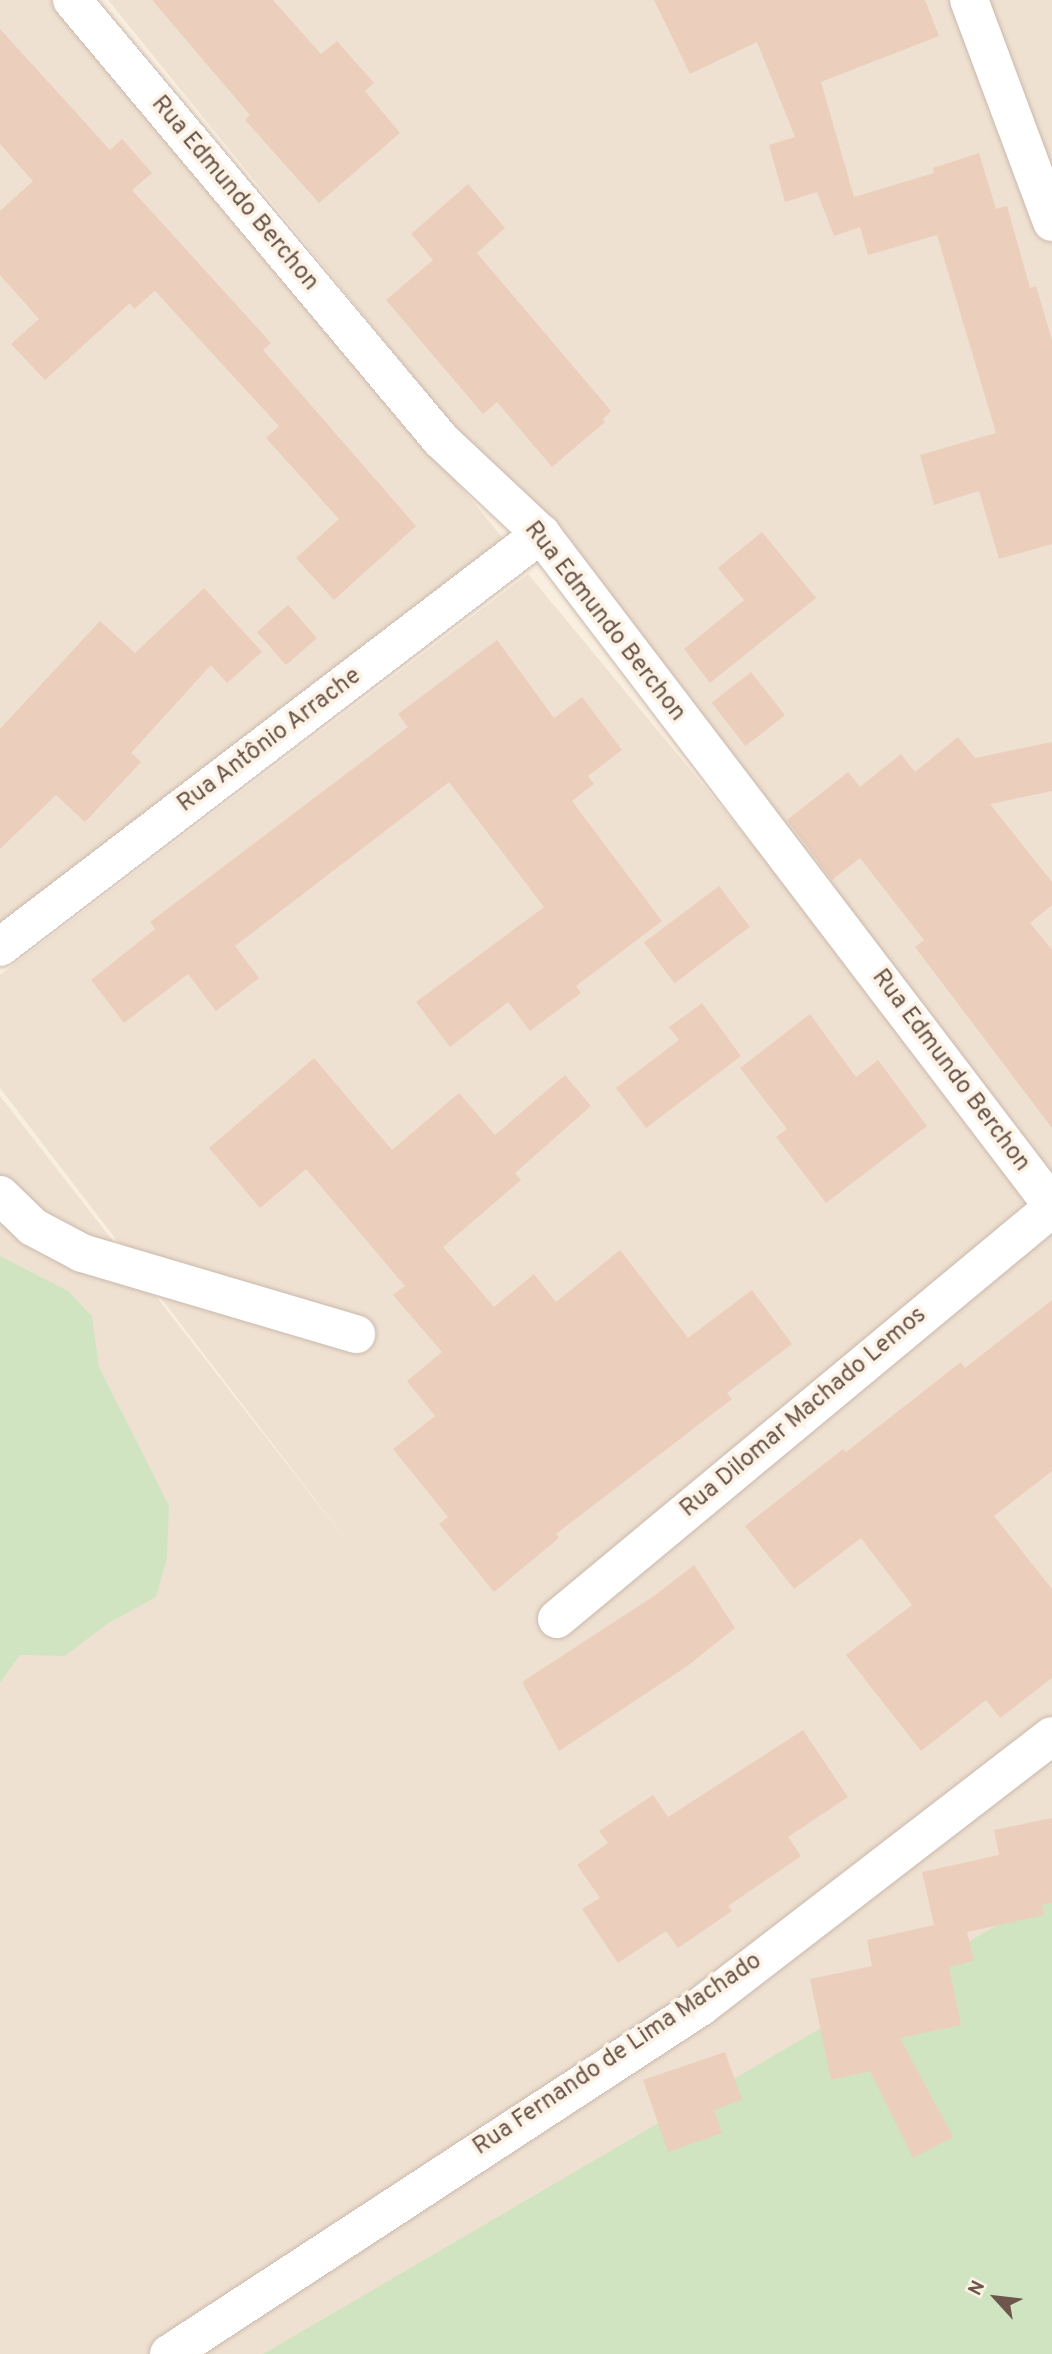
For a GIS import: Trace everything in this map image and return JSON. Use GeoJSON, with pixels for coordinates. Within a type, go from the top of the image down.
{"type":"FeatureCollection","features":[{"type":"Feature","properties":{"kind":"street","name":"Rua Edmundo Berchon"},"geometry":{"type":"LineString","coordinates":[[72,0],[441,440],[541,534],[1052,1206]]}},
{"type":"Feature","properties":{"kind":"street"},"geometry":{"type":"LineString","coordinates":[[969,0],[1052,222]]}},
{"type":"Feature","properties":{"kind":"street","name":"Rua Antônio Arrache"},"geometry":{"type":"LineString","coordinates":[[0,947],[541,534]]}},
{"type":"Feature","properties":{"kind":"street"},"geometry":{"type":"LineString","coordinates":[[0,1195],[33,1227],[82,1253],[356,1334]]}},
{"type":"Feature","properties":{"kind":"street","name":"Rua Dilomar Machado Lemos"},"geometry":{"type":"LineString","coordinates":[[557,1619],[1052,1206]]}},
{"type":"Feature","properties":{"kind":"street","name":"Rua Fernando de Lima Machado"},"geometry":{"type":"LineString","coordinates":[[169,2354],[700,2007],[1052,1736]]}},
{"type":"Feature","properties":{"kind":"shaded area"},"geometry":{"type":"Polygon","coordinates":[[[0,0],[62,0],[511,548],[0,928],[0,0]]]}},
{"type":"Feature","properties":{"kind":"shaded area"},"geometry":{"type":"Polygon","coordinates":[[[108,0],[1052,0],[1052,2354],[0,2354],[0,1096],[357,1554],[0,1088],[0,975],[528,574],[1048,1201],[541,534],[108,0]]]}},
{"type":"Feature","properties":{"kind":"green space"},"geometry":{"type":"Polygon","coordinates":[[[0,1256],[68,1291],[92,1316],[99,1367],[169,1506],[167,1558],[156,1597],[107,1624],[65,1656],[20,1655],[0,1683],[0,1256]]]}},
{"type":"Feature","properties":{"kind":"green space"},"geometry":{"type":"Polygon","coordinates":[[[1052,1893],[1052,2354],[263,2354],[1052,1893]]]}},
{"type":"Feature","properties":{"kind":"building"},"geometry":{"type":"Polygon","coordinates":[[[152,0],[273,0],[321,54],[337,41],[374,83],[365,91],[400,133],[319,203],[245,120],[250,115],[152,0]]]}},
{"type":"Feature","properties":{"kind":"building"},"geometry":{"type":"Polygon","coordinates":[[[654,0],[925,0],[939,36],[821,82],[854,197],[934,173],[933,168],[979,153],[996,209],[1007,206],[1030,288],[1036,286],[1052,340],[1052,544],[999,559],[979,491],[934,505],[920,455],[996,433],[937,235],[868,255],[860,227],[834,236],[817,192],[785,202],[769,145],[795,137],[757,42],[690,74],[654,0]]]}},
{"type":"Feature","properties":{"kind":"building"},"geometry":{"type":"Polygon","coordinates":[[[0,29],[110,150],[122,139],[152,173],[132,190],[271,343],[263,350],[416,526],[334,600],[296,558],[339,519],[266,438],[279,426],[155,291],[134,309],[130,303],[45,380],[11,344],[39,319],[0,275],[0,211],[33,181],[0,144],[0,29]]]}},
{"type":"Feature","properties":{"kind":"building"},"geometry":{"type":"Polygon","coordinates":[[[468,184],[505,228],[477,253],[611,411],[603,419],[605,422],[552,467],[497,402],[483,414],[386,300],[433,260],[411,234],[468,184]]]}},
{"type":"Feature","properties":{"kind":"building"},"geometry":{"type":"Polygon","coordinates":[[[762,532],[816,598],[710,683],[684,649],[744,600],[718,568],[762,532]]]}},
{"type":"Feature","properties":{"kind":"building"},"geometry":{"type":"Polygon","coordinates":[[[204,588],[262,652],[227,683],[211,665],[131,753],[141,762],[85,822],[56,795],[0,849],[0,729],[100,621],[135,653],[204,588]]]}},
{"type":"Feature","properties":{"kind":"building"},"geometry":{"type":"Polygon","coordinates":[[[288,605],[317,638],[286,665],[257,632],[288,605]]]}},
{"type":"Feature","properties":{"kind":"building"},"geometry":{"type":"Polygon","coordinates":[[[497,640],[554,718],[582,697],[622,750],[588,776],[594,784],[572,801],[662,921],[576,986],[581,993],[530,1031],[508,1002],[450,1047],[416,1002],[544,907],[449,782],[235,946],[259,978],[216,1011],[188,974],[124,1023],[91,980],[155,929],[150,922],[408,727],[398,714],[497,640]]]}},
{"type":"Feature","properties":{"kind":"building"},"geometry":{"type":"Polygon","coordinates":[[[751,672],[785,715],[745,746],[712,703],[751,672]]]}},
{"type":"Feature","properties":{"kind":"building"},"geometry":{"type":"Polygon","coordinates":[[[958,737],[975,758],[1052,742],[1052,791],[990,804],[1052,882],[1052,905],[1030,923],[1052,950],[1052,1128],[915,947],[924,940],[860,858],[832,880],[787,820],[848,772],[860,787],[901,754],[915,772],[958,737]]]}},
{"type":"Feature","properties":{"kind":"building"},"geometry":{"type":"Polygon","coordinates":[[[719,886],[750,927],[675,983],[644,943],[719,886]]]}},
{"type":"Feature","properties":{"kind":"building"},"geometry":{"type":"Polygon","coordinates":[[[702,1003],[741,1056],[646,1128],[616,1088],[679,1040],[669,1027],[702,1003]]]}},
{"type":"Feature","properties":{"kind":"building"},"geometry":{"type":"Polygon","coordinates":[[[810,1014],[856,1077],[878,1060],[927,1126],[826,1203],[776,1137],[787,1129],[740,1068],[810,1014]]]}},
{"type":"Feature","properties":{"kind":"building"},"geometry":{"type":"Polygon","coordinates":[[[314,1058],[392,1150],[459,1093],[495,1135],[565,1075],[591,1106],[515,1173],[521,1180],[443,1247],[494,1307],[534,1274],[556,1302],[620,1250],[688,1338],[752,1290],[792,1344],[727,1393],[732,1399],[556,1534],[559,1538],[494,1592],[439,1524],[448,1517],[393,1449],[435,1416],[407,1381],[442,1352],[393,1295],[405,1286],[306,1169],[260,1208],[209,1148],[314,1058]]]}},
{"type":"Feature","properties":{"kind":"building"},"geometry":{"type":"Polygon","coordinates":[[[1052,1300],[1052,1471],[994,1516],[1052,1589],[1052,1678],[1000,1718],[986,1700],[921,1751],[846,1655],[912,1605],[861,1538],[794,1589],[745,1526],[843,1449],[846,1452],[961,1362],[965,1368],[1052,1300]]]}},
{"type":"Feature","properties":{"kind":"building"},"geometry":{"type":"Polygon","coordinates":[[[694,1565],[735,1628],[686,1667],[559,1751],[522,1682],[654,1596],[694,1565]]]}},
{"type":"Feature","properties":{"kind":"building"},"geometry":{"type":"Polygon","coordinates":[[[803,1730],[848,1797],[788,1837],[801,1856],[728,1906],[732,1911],[678,1948],[666,1931],[618,1963],[582,1909],[600,1898],[577,1865],[608,1843],[599,1831],[653,1795],[668,1817],[803,1730]]]}},
{"type":"Feature","properties":{"kind":"building"},"geometry":{"type":"Polygon","coordinates":[[[1052,1818],[1052,1903],[1042,1905],[1044,1915],[967,1932],[974,1961],[949,1967],[961,2025],[900,2038],[953,2137],[913,2158],[870,2071],[831,2080],[810,1979],[872,1966],[867,1940],[934,1925],[922,1872],[999,1855],[994,1830],[1052,1818]]]}},
{"type":"Feature","properties":{"kind":"building"},"geometry":{"type":"Polygon","coordinates":[[[725,2052],[742,2100],[714,2110],[722,2133],[668,2152],[643,2080],[725,2052]]]}}]}
